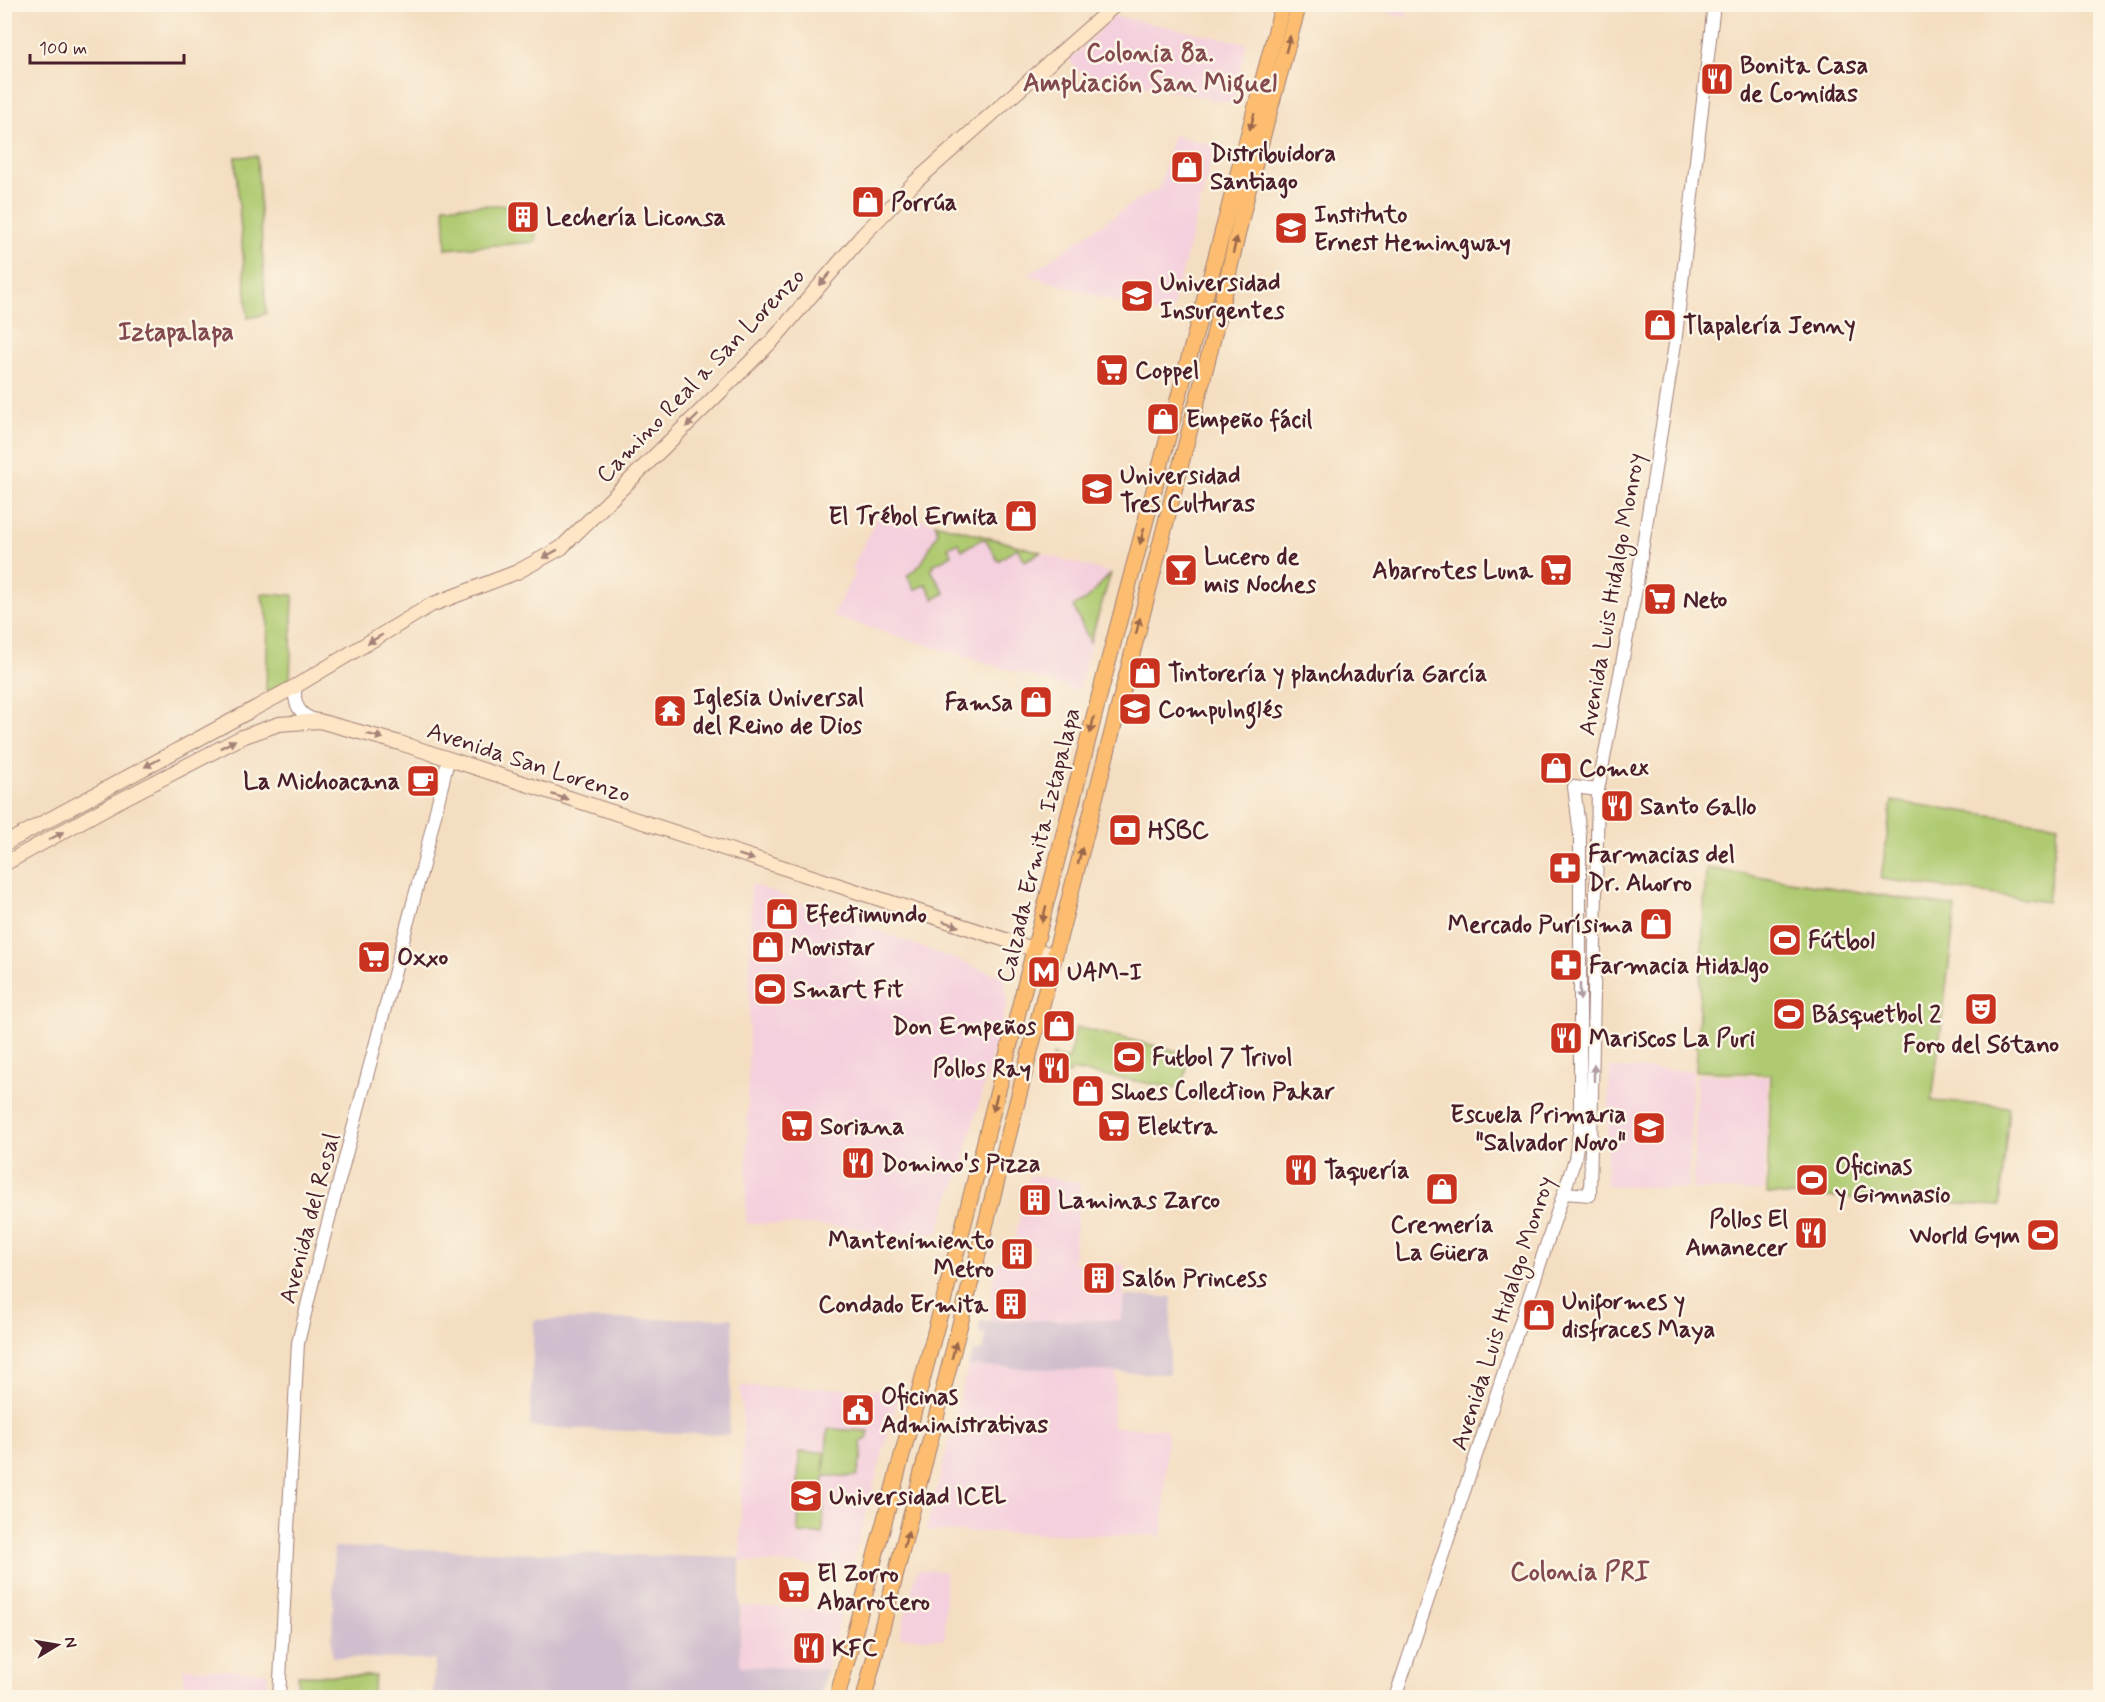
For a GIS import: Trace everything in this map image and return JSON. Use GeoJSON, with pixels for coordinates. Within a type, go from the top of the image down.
{"type":"FeatureCollection","features":[{"type":"Feature","properties":{"kind":"main road","name":"Camino Real a San Lorenzo"},"geometry":{"type":"LineString","coordinates":[[296,686],[431,605],[518,572],[561,548],[773,340],[863,235],[962,139],[1116,4]]}},
{"type":"Feature","properties":{"kind":"main road","name":"Calzada Ermita Iztapalapa"},"geometry":{"type":"LineString","coordinates":[[837,1698],[956,1254],[1283,4]]}},
{"type":"Feature","properties":{"kind":"main road","name":"Calzada Ermita Iztapalapa"},"geometry":{"type":"LineString","coordinates":[[864,1698],[1055,957],[1250,182],[1299,4]]}},
{"type":"Feature","properties":{"kind":"main road"},"geometry":{"type":"LineString","coordinates":[[4,844],[296,686]]}},
{"type":"Feature","properties":{"kind":"main road","name":"Avenida San Lorenzo"},"geometry":{"type":"LineString","coordinates":[[4,864],[242,737],[279,724],[319,721],[400,743],[1055,957]]}},
{"type":"Feature","properties":{"kind":"street","name":"Avenida Luis Hidalgo Monroy"},"geometry":{"type":"LineString","coordinates":[[1564,1193],[1590,1195],[1598,790],[1635,595],[1675,344],[1714,4]]}},
{"type":"Feature","properties":{"kind":"street"},"geometry":{"type":"LineString","coordinates":[[296,686],[294,698],[298,709],[309,718],[319,721]]}},
{"type":"Feature","properties":{"kind":"street","name":"Avenida del Rosal"},"geometry":{"type":"LineString","coordinates":[[279,1698],[298,1342],[423,865],[448,760]]}},
{"type":"Feature","properties":{"kind":"street","name":"Avenida Luis Hidalgo Monroy"},"geometry":{"type":"LineString","coordinates":[[1395,1698],[1575,1159],[1580,1127],[1581,836],[1574,787],[1598,790]]}},
{"type":"Feature","properties":{"kind":"shaded area"},"geometry":{"type":"Polygon","coordinates":[[[1409,4],[1406,17],[1352,5],[1409,4]]]}},
{"type":"Feature","properties":{"kind":"shaded area"},"geometry":{"type":"Polygon","coordinates":[[[1115,16],[1247,43],[1232,103],[1080,73],[1069,60],[1115,16]]]}},
{"type":"Feature","properties":{"kind":"shaded area"},"geometry":{"type":"Polygon","coordinates":[[[1173,135],[1215,146],[1170,318],[1028,275],[1140,198],[1159,189],[1173,135]]]}},
{"type":"Feature","properties":{"kind":"shaded area"},"geometry":{"type":"Polygon","coordinates":[[[882,508],[1111,573],[1078,691],[832,616],[856,571],[852,568],[882,508]]]}},
{"type":"Feature","properties":{"kind":"shaded area"},"geometry":{"type":"Polygon","coordinates":[[[751,884],[1003,977],[1008,999],[958,1179],[948,1201],[938,1234],[876,1233],[855,1227],[746,1223],[751,884]]]}},
{"type":"Feature","properties":{"kind":"shaded area","name":"Escuela Primaria \"Salvador Novo\""},"geometry":{"type":"Polygon","coordinates":[[[1610,1068],[1693,1071],[1688,1189],[1606,1185],[1610,1068]]]}},
{"type":"Feature","properties":{"kind":"shaded area"},"geometry":{"type":"Polygon","coordinates":[[[1697,1074],[1768,1077],[1764,1191],[1693,1189],[1697,1074]]]}},
{"type":"Feature","properties":{"kind":"shaded area"},"geometry":{"type":"Polygon","coordinates":[[[1030,1175],[1080,1183],[1073,1263],[1126,1264],[1122,1320],[990,1321],[992,1284],[998,1261],[1035,1262],[1035,1246],[1013,1246],[1030,1175]]]}},
{"type":"Feature","properties":{"kind":"shaded area"},"geometry":{"type":"Polygon","coordinates":[[[1125,1296],[1172,1297],[1169,1374],[968,1366],[973,1351],[984,1351],[985,1334],[979,1334],[979,1321],[1121,1320],[1125,1296]]]}},
{"type":"Feature","properties":{"kind":"shaded area"},"geometry":{"type":"Polygon","coordinates":[[[733,1318],[729,1435],[530,1427],[534,1320],[733,1318]]]}},
{"type":"Feature","properties":{"kind":"shaded area"},"geometry":{"type":"Polygon","coordinates":[[[968,1366],[1116,1372],[1112,1427],[1167,1429],[1163,1536],[926,1531],[968,1366]]]}},
{"type":"Feature","properties":{"kind":"shaded area","name":"Universidad ICEL"},"geometry":{"type":"Polygon","coordinates":[[[740,1386],[900,1390],[851,1568],[740,1561],[743,1427],[740,1386]]]}},
{"type":"Feature","properties":{"kind":"shaded area"},"geometry":{"type":"Polygon","coordinates":[[[334,1547],[740,1558],[740,1666],[827,1669],[819,1697],[433,1697],[435,1660],[332,1657],[334,1547]]]}},
{"type":"Feature","properties":{"kind":"shaded area"},"geometry":{"type":"Polygon","coordinates":[[[917,1570],[945,1571],[945,1639],[900,1637],[917,1570]]]}},
{"type":"Feature","properties":{"kind":"shaded area"},"geometry":{"type":"Polygon","coordinates":[[[741,1606],[842,1610],[827,1669],[740,1667],[741,1606]]]}},
{"type":"Feature","properties":{"kind":"shaded area"},"geometry":{"type":"Polygon","coordinates":[[[184,1668],[268,1672],[267,1697],[183,1697],[184,1668]]]}},
{"type":"Feature","properties":{"kind":"green space"},"geometry":{"type":"Polygon","coordinates":[[[257,156],[266,314],[248,318],[235,157],[257,156]]]}},
{"type":"Feature","properties":{"kind":"green space"},"geometry":{"type":"Polygon","coordinates":[[[512,205],[513,229],[535,228],[536,242],[446,249],[444,206],[512,205]]]}},
{"type":"Feature","properties":{"kind":"green space"},"geometry":{"type":"Polygon","coordinates":[[[935,523],[1041,552],[1025,561],[1017,548],[998,561],[986,540],[982,539],[962,550],[958,542],[948,547],[952,555],[933,565],[934,568],[931,570],[945,593],[934,599],[926,584],[915,590],[907,576],[921,564],[938,532],[935,523]]]}},
{"type":"Feature","properties":{"kind":"green space"},"geometry":{"type":"Polygon","coordinates":[[[1111,573],[1090,642],[1073,606],[1086,600],[1111,573]]]}},
{"type":"Feature","properties":{"kind":"green space"},"geometry":{"type":"Polygon","coordinates":[[[261,594],[293,595],[290,680],[266,693],[268,618],[261,594]]]}},
{"type":"Feature","properties":{"kind":"green space"},"geometry":{"type":"Polygon","coordinates":[[[1892,801],[2058,825],[2047,902],[1881,879],[1892,801]]]}},
{"type":"Feature","properties":{"kind":"green space"},"geometry":{"type":"Polygon","coordinates":[[[1706,868],[1956,907],[1932,1101],[2009,1107],[2000,1206],[1767,1194],[1771,1074],[1696,1071],[1706,868]]]}},
{"type":"Feature","properties":{"kind":"green space","name":"Futbol 7 Trivol"},"geometry":{"type":"Polygon","coordinates":[[[1076,1027],[1190,1054],[1182,1089],[1071,1070],[1069,1074],[1058,1073],[1059,1065],[1051,1063],[1053,1055],[1069,1059],[1076,1027]]]}},
{"type":"Feature","properties":{"kind":"green space"},"geometry":{"type":"Polygon","coordinates":[[[828,1429],[869,1431],[867,1439],[861,1442],[862,1455],[857,1476],[824,1476],[823,1491],[798,1491],[799,1452],[824,1452],[824,1472],[828,1429]]]}},
{"type":"Feature","properties":{"kind":"green space"},"geometry":{"type":"Polygon","coordinates":[[[799,1493],[824,1494],[823,1534],[798,1533],[799,1493]]]}},
{"type":"Feature","properties":{"kind":"green space"},"geometry":{"type":"Polygon","coordinates":[[[298,1675],[375,1676],[372,1697],[297,1697],[298,1675]]]}},
{"type":"Feature","properties":{"kind":"place","name":"Bonita Casa de Comidas"},"geometry":{"type":"Point","coordinates":[1717,79]}},
{"type":"Feature","properties":{"kind":"place","name":"Distribuidora Santiago"},"geometry":{"type":"Point","coordinates":[1187,167]}},
{"type":"Feature","properties":{"kind":"place","name":"Porrúa"},"geometry":{"type":"Point","coordinates":[868,202]}},
{"type":"Feature","properties":{"kind":"place","name":"Lechería Liconsa"},"geometry":{"type":"Point","coordinates":[523,217]}},
{"type":"Feature","properties":{"kind":"place","name":"Instituto Ernest Hemingway"},"geometry":{"type":"Point","coordinates":[1291,228]}},
{"type":"Feature","properties":{"kind":"place","name":"Universidad Insurgentes"},"geometry":{"type":"Point","coordinates":[1137,296]}},
{"type":"Feature","properties":{"kind":"place","name":"Tlapalería Jenny"},"geometry":{"type":"Point","coordinates":[1660,325]}},
{"type":"Feature","properties":{"kind":"place","name":"Coppel"},"geometry":{"type":"Point","coordinates":[1112,370]}},
{"type":"Feature","properties":{"kind":"place","name":"Empeño fácil"},"geometry":{"type":"Point","coordinates":[1163,419]}},
{"type":"Feature","properties":{"kind":"place","name":"Universidad Tres Culturas"},"geometry":{"type":"Point","coordinates":[1097,489]}},
{"type":"Feature","properties":{"kind":"place","name":"El Trébol Ermita"},"geometry":{"type":"Point","coordinates":[1021,516]}},
{"type":"Feature","properties":{"kind":"place","name":"Lucero de mis Noches"},"geometry":{"type":"Point","coordinates":[1181,570]}},
{"type":"Feature","properties":{"kind":"place","name":"Abarrotes Luna"},"geometry":{"type":"Point","coordinates":[1556,570]}},
{"type":"Feature","properties":{"kind":"place","name":"Neto"},"geometry":{"type":"Point","coordinates":[1660,599]}},
{"type":"Feature","properties":{"kind":"place","name":"Tintorería y planchaduría García"},"geometry":{"type":"Point","coordinates":[1145,673]}},
{"type":"Feature","properties":{"kind":"place","name":"Famsa"},"geometry":{"type":"Point","coordinates":[1036,702]}},
{"type":"Feature","properties":{"kind":"place","name":"CompuInglés"},"geometry":{"type":"Point","coordinates":[1135,709]}},
{"type":"Feature","properties":{"kind":"place","name":"Iglesia Universal del Reino de Dios"},"geometry":{"type":"Point","coordinates":[670,711]}},
{"type":"Feature","properties":{"kind":"place","name":"Comex"},"geometry":{"type":"Point","coordinates":[1556,768]}},
{"type":"Feature","properties":{"kind":"place","name":"La Michoacana"},"geometry":{"type":"Point","coordinates":[423,781]}},
{"type":"Feature","properties":{"kind":"place","name":"Santo Gallo"},"geometry":{"type":"Point","coordinates":[1617,806]}},
{"type":"Feature","properties":{"kind":"place","name":"HSBC"},"geometry":{"type":"Point","coordinates":[1125,830]}},
{"type":"Feature","properties":{"kind":"place","name":"Farmacias del Dr. Ahorro"},"geometry":{"type":"Point","coordinates":[1565,868]}},
{"type":"Feature","properties":{"kind":"place","name":"Efectimundo"},"geometry":{"type":"Point","coordinates":[782,914]}},
{"type":"Feature","properties":{"kind":"place","name":"Mercado Purísima"},"geometry":{"type":"Point","coordinates":[1656,924]}},
{"type":"Feature","properties":{"kind":"place","name":"Fútbol"},"geometry":{"type":"Point","coordinates":[1785,940]}},
{"type":"Feature","properties":{"kind":"place","name":"Movistar"},"geometry":{"type":"Point","coordinates":[768,947]}},
{"type":"Feature","properties":{"kind":"place","name":"Oxxo"},"geometry":{"type":"Point","coordinates":[374,957]}},
{"type":"Feature","properties":{"kind":"place","name":"Farmacia Hidalgo"},"geometry":{"type":"Point","coordinates":[1566,965]}},
{"type":"Feature","properties":{"kind":"place","name":"UAM-I"},"geometry":{"type":"Point","coordinates":[1044,972]}},
{"type":"Feature","properties":{"kind":"place","name":"Smart Fit"},"geometry":{"type":"Point","coordinates":[770,989]}},
{"type":"Feature","properties":{"kind":"place","name":"Foro del Sótano"},"geometry":{"type":"Point","coordinates":[1981,1009]}},
{"type":"Feature","properties":{"kind":"place","name":"Básquetbol 2"},"geometry":{"type":"Point","coordinates":[1789,1014]}},
{"type":"Feature","properties":{"kind":"place","name":"Don Empeños"},"geometry":{"type":"Point","coordinates":[1059,1026]}},
{"type":"Feature","properties":{"kind":"place","name":"Mariscos La Puri"},"geometry":{"type":"Point","coordinates":[1566,1038]}},
{"type":"Feature","properties":{"kind":"place","name":"Futbol 7 Trivol"},"geometry":{"type":"Point","coordinates":[1129,1057]}},
{"type":"Feature","properties":{"kind":"place","name":"Pollos Ray"},"geometry":{"type":"Point","coordinates":[1054,1068]}},
{"type":"Feature","properties":{"kind":"place","name":"Shoes Collection Pakar"},"geometry":{"type":"Point","coordinates":[1088,1091]}},
{"type":"Feature","properties":{"kind":"place","name":"Soriana"},"geometry":{"type":"Point","coordinates":[797,1126]}},
{"type":"Feature","properties":{"kind":"place","name":"Elektra"},"geometry":{"type":"Point","coordinates":[1114,1126]}},
{"type":"Feature","properties":{"kind":"place","name":"Escuela Primaria \"Salvador Novo\""},"geometry":{"type":"Point","coordinates":[1649,1128]}},
{"type":"Feature","properties":{"kind":"place","name":"Domino's Pizza"},"geometry":{"type":"Point","coordinates":[858,1163]}},
{"type":"Feature","properties":{"kind":"place","name":"Taquería"},"geometry":{"type":"Point","coordinates":[1301,1170]}},
{"type":"Feature","properties":{"kind":"place","name":"Oficinas y Gimnasio"},"geometry":{"type":"Point","coordinates":[1812,1180]}},
{"type":"Feature","properties":{"kind":"place","name":"Cremería La Güera"},"geometry":{"type":"Point","coordinates":[1442,1189]}},
{"type":"Feature","properties":{"kind":"place","name":"Laminas Zarco"},"geometry":{"type":"Point","coordinates":[1035,1200]}},
{"type":"Feature","properties":{"kind":"place","name":"Pollos El Amanecer"},"geometry":{"type":"Point","coordinates":[1811,1233]}},
{"type":"Feature","properties":{"kind":"place","name":"World Gym"},"geometry":{"type":"Point","coordinates":[2043,1235]}},
{"type":"Feature","properties":{"kind":"place","name":"Mantenimiento Metro"},"geometry":{"type":"Point","coordinates":[1017,1254]}},
{"type":"Feature","properties":{"kind":"place","name":"Salón Princess"},"geometry":{"type":"Point","coordinates":[1099,1278]}},
{"type":"Feature","properties":{"kind":"place","name":"Condado Ermita"},"geometry":{"type":"Point","coordinates":[1011,1304]}},
{"type":"Feature","properties":{"kind":"place","name":"Uniformes y disfraces Maya"},"geometry":{"type":"Point","coordinates":[1539,1315]}},
{"type":"Feature","properties":{"kind":"place","name":"Oficinas Administrativas"},"geometry":{"type":"Point","coordinates":[858,1410]}},
{"type":"Feature","properties":{"kind":"place","name":"Universidad ICEL"},"geometry":{"type":"Point","coordinates":[806,1496]}},
{"type":"Feature","properties":{"kind":"place","name":"El Zorro Abarrotero"},"geometry":{"type":"Point","coordinates":[794,1587]}},
{"type":"Feature","properties":{"kind":"place","name":"KFC"},"geometry":{"type":"Point","coordinates":[809,1648]}},
{"type":"Feature","properties":{"kind":"district","name":"Colonia 8a. Ampliación San Miguel"},"geometry":{"type":"Point","coordinates":[1150,67]}},
{"type":"Feature","properties":{"kind":"district","name":"Iztapalapa"},"geometry":{"type":"Point","coordinates":[176,331]}},
{"type":"Feature","properties":{"kind":"district","name":"Colonia PRI"},"geometry":{"type":"Point","coordinates":[1580,1571]}}]}
